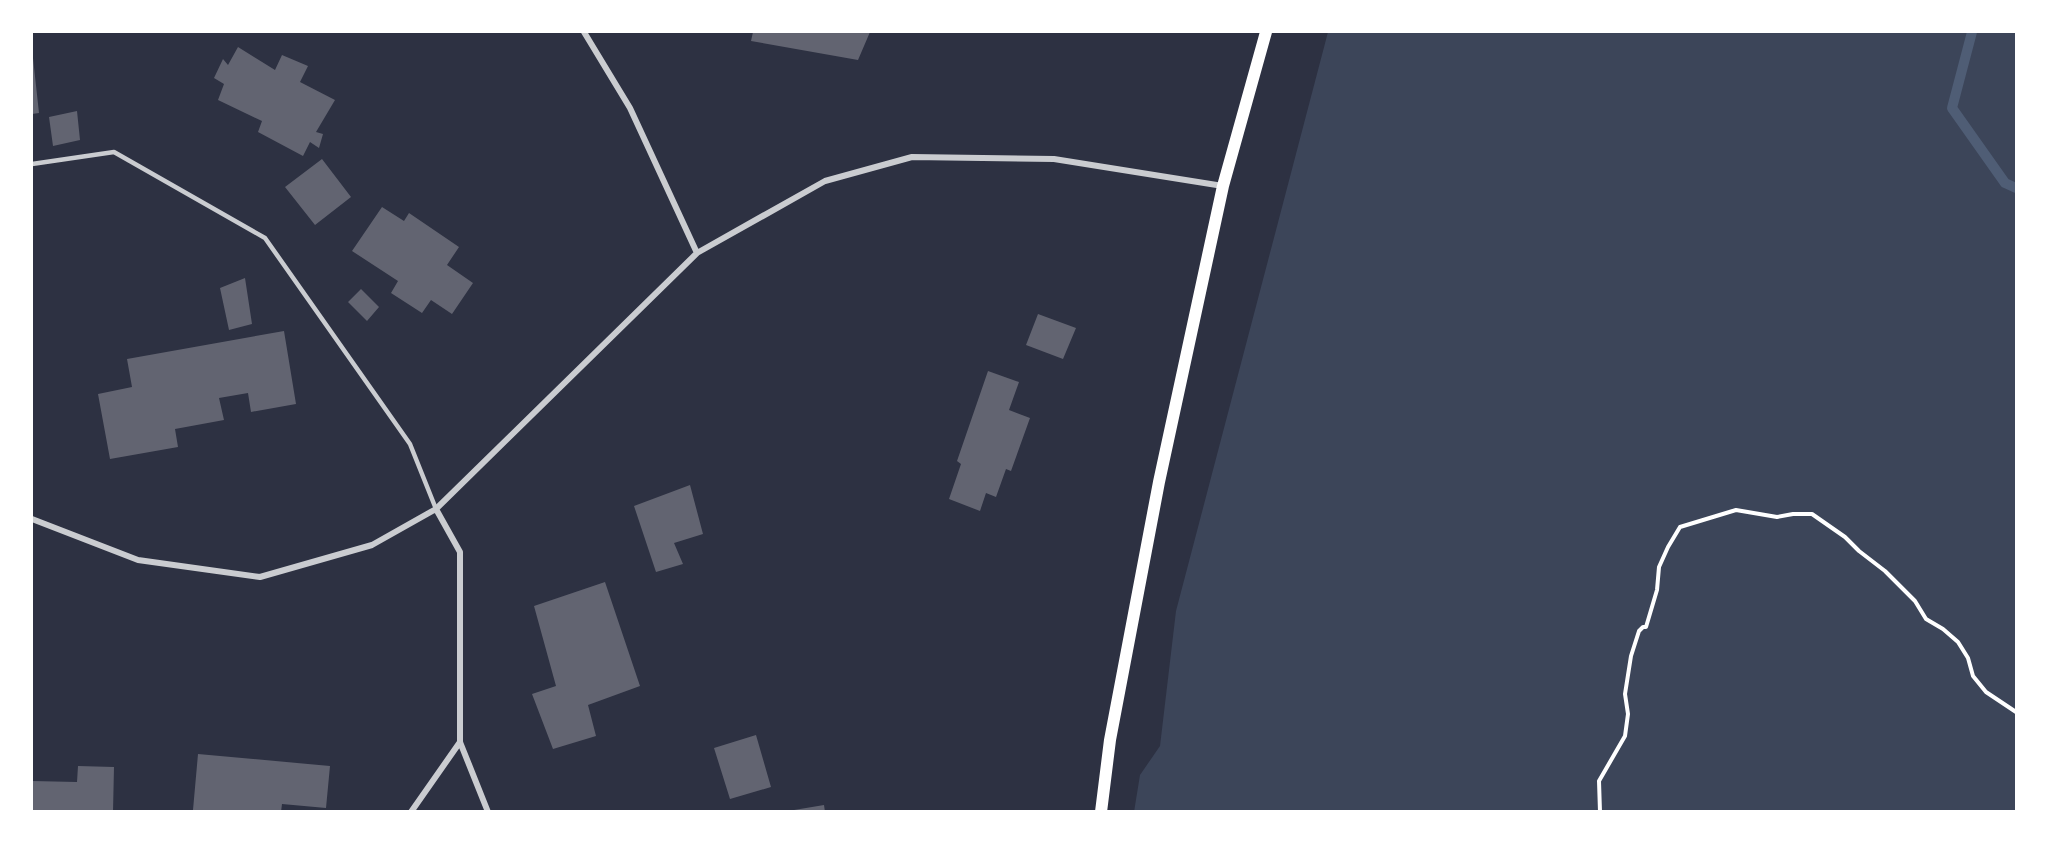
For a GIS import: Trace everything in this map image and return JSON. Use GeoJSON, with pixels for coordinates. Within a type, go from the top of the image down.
{"type":"FeatureCollection","features":[{"type":"Feature","properties":{"kind":"main road"},"geometry":{"type":"LineString","coordinates":[[1101,812],[1110,740],[1158,482],[1223,186],[1266,32]]}},
{"type":"Feature","properties":{"kind":"street"},"geometry":{"type":"LineString","coordinates":[[584,32],[630,108],[697,253]]}},
{"type":"Feature","properties":{"kind":"street"},"geometry":{"type":"LineString","coordinates":[[32,519],[138,560],[260,577],[372,545],[436,509],[697,253],[825,181],[912,158],[1054,159],[1223,186]]}},
{"type":"Feature","properties":{"kind":"street"},"geometry":{"type":"LineString","coordinates":[[436,509],[460,552],[460,742],[488,812]]}},
{"type":"Feature","properties":{"kind":"street"},"geometry":{"type":"LineString","coordinates":[[411,812],[460,742]]}},
{"type":"Feature","properties":{"kind":"lane"},"geometry":{"type":"LineString","coordinates":[[32,164],[114,152],[265,238],[410,444],[436,509]]}},
{"type":"Feature","properties":{"kind":"path"},"geometry":{"type":"LineString","coordinates":[[1599,812],[1599,781],[1625,736],[1628,714],[1625,694],[1631,656],[1639,631],[1646,627],[1658,590],[1659,567],[1663,557],[1680,527],[1736,510],[1777,517],[1812,514],[1845,537],[1885,571],[1915,602],[1926,619],[1943,629],[1958,642],[1968,658],[1973,676],[1986,692],[2016,712]]}},
{"type":"Feature","properties":{"kind":"shaded area"},"geometry":{"type":"Polygon","coordinates":[[[1328,32],[2016,32],[2016,811],[1134,812],[1140,775],[1160,746],[1176,611],[1328,32]]]}},
{"type":"Feature","properties":{"kind":"building"},"geometry":{"type":"Polygon","coordinates":[[[753,32],[870,32],[858,60],[751,41],[753,32]]]}},
{"type":"Feature","properties":{"kind":"building"},"geometry":{"type":"Polygon","coordinates":[[[238,47],[275,70],[282,55],[308,66],[300,82],[335,100],[316,132],[323,134],[319,148],[310,142],[303,156],[258,132],[262,121],[218,100],[224,84],[214,78],[223,59],[228,65],[238,47]]]}},
{"type":"Feature","properties":{"kind":"building"},"geometry":{"type":"Polygon","coordinates":[[[32,58],[39,113],[32,114],[32,58]]]}},
{"type":"Feature","properties":{"kind":"building"},"geometry":{"type":"Polygon","coordinates":[[[77,111],[80,140],[53,146],[49,117],[77,111]]]}},
{"type":"Feature","properties":{"kind":"building"},"geometry":{"type":"Polygon","coordinates":[[[322,159],[351,197],[315,225],[285,187],[322,159]]]}},
{"type":"Feature","properties":{"kind":"building"},"geometry":{"type":"Polygon","coordinates":[[[382,207],[404,221],[409,213],[459,247],[447,265],[473,283],[452,314],[431,300],[422,313],[391,293],[398,281],[352,251],[382,207]]]}},
{"type":"Feature","properties":{"kind":"building"},"geometry":{"type":"Polygon","coordinates":[[[245,278],[252,324],[229,330],[220,288],[245,278]]]}},
{"type":"Feature","properties":{"kind":"building"},"geometry":{"type":"Polygon","coordinates":[[[361,289],[379,307],[367,321],[348,302],[361,289]]]}},
{"type":"Feature","properties":{"kind":"building"},"geometry":{"type":"Polygon","coordinates":[[[1038,314],[1076,328],[1063,359],[1026,345],[1038,314]]]}},
{"type":"Feature","properties":{"kind":"building"},"geometry":{"type":"Polygon","coordinates":[[[284,331],[296,404],[251,412],[248,393],[219,398],[224,420],[175,429],[178,447],[110,459],[98,394],[132,387],[127,359],[284,331]]]}},
{"type":"Feature","properties":{"kind":"building"},"geometry":{"type":"Polygon","coordinates":[[[988,371],[1019,382],[1009,410],[1030,418],[1011,471],[1006,469],[996,497],[986,493],[980,511],[949,499],[961,464],[957,461],[988,371]]]}},
{"type":"Feature","properties":{"kind":"building"},"geometry":{"type":"Polygon","coordinates":[[[690,485],[703,534],[674,543],[683,564],[656,572],[634,506],[690,485]]]}},
{"type":"Feature","properties":{"kind":"building"},"geometry":{"type":"Polygon","coordinates":[[[605,582],[640,686],[588,705],[596,736],[553,749],[532,694],[556,686],[534,606],[605,582]]]}},
{"type":"Feature","properties":{"kind":"building"},"geometry":{"type":"Polygon","coordinates":[[[756,735],[771,787],[730,799],[714,748],[756,735]]]}},
{"type":"Feature","properties":{"kind":"building"},"geometry":{"type":"Polygon","coordinates":[[[198,754],[330,766],[326,808],[282,804],[281,812],[193,810],[198,754]]]}},
{"type":"Feature","properties":{"kind":"building"},"geometry":{"type":"Polygon","coordinates":[[[78,766],[114,767],[113,812],[32,812],[32,781],[77,782],[78,766]]]}},
{"type":"Feature","properties":{"kind":"building"},"geometry":{"type":"Polygon","coordinates":[[[824,805],[825,812],[794,812],[794,810],[824,805]]]}},
{"type":"Feature","properties":{"kind":"waterway"},"geometry":{"type":"LineString","coordinates":[[1972,32],[1952,108],[2005,183],[2016,188]]}}]}
